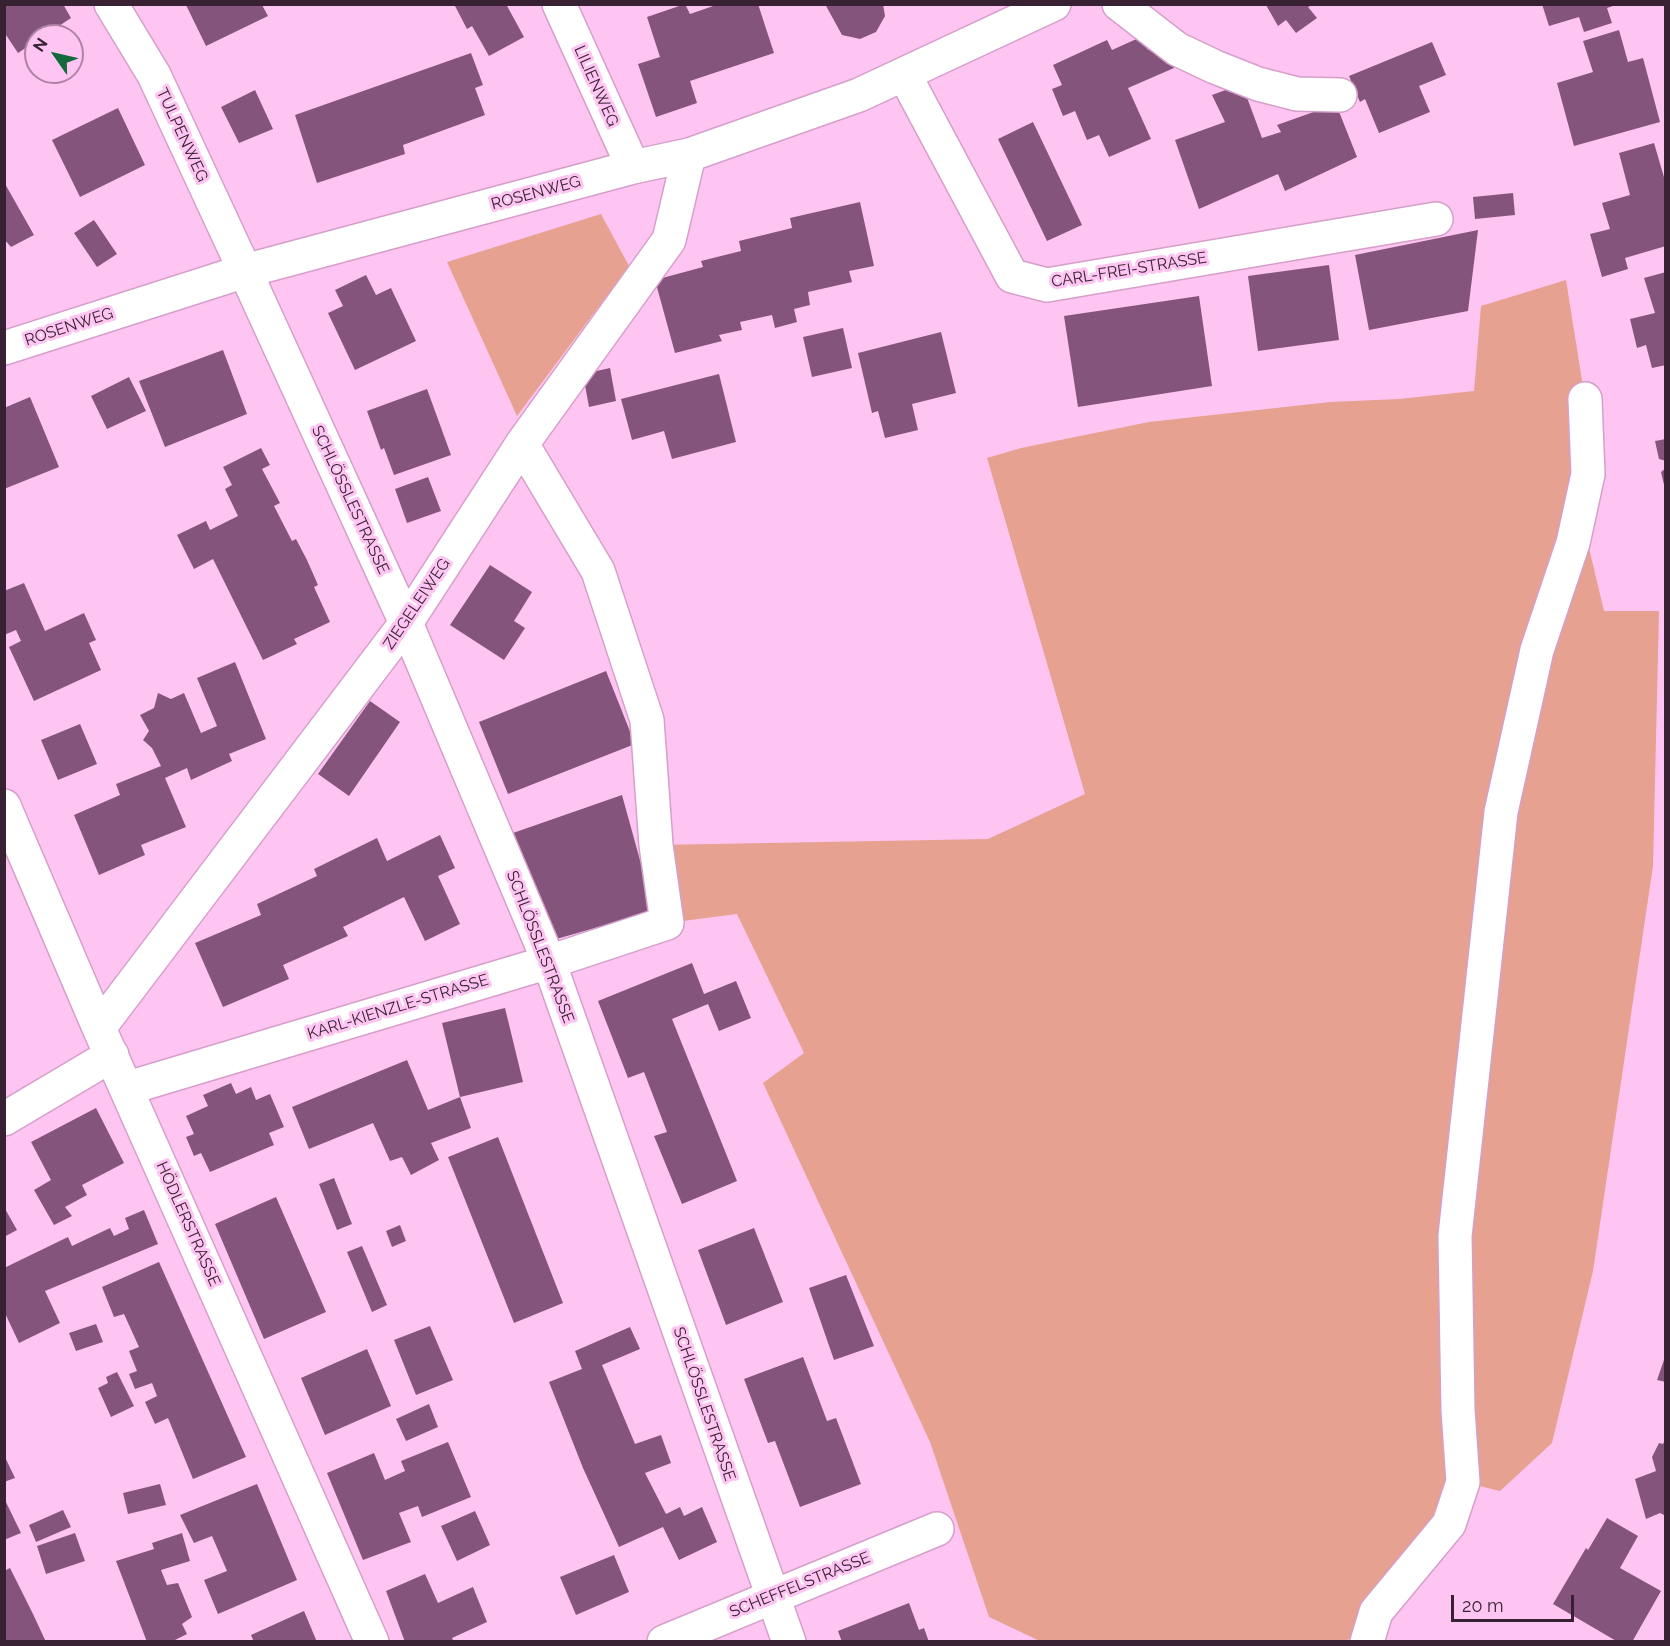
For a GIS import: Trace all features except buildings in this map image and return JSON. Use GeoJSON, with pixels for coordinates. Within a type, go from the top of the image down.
{"type":"FeatureCollection","features":[{"type":"Feature","properties":{"kind":"street","name":"TULPENWEG"},"geometry":{"type":"LineString","coordinates":[[111,4],[154,75],[245,271]]}},
{"type":"Feature","properties":{"kind":"street","name":"LILIENWEG"},"geometry":{"type":"LineString","coordinates":[[559,4],[633,167]]}},
{"type":"Feature","properties":{"kind":"street","name":"ROSENWEG"},"geometry":{"type":"LineString","coordinates":[[4,348],[245,271],[633,167],[689,155],[859,95],[1054,4]]}},
{"type":"Feature","properties":{"kind":"street"},"geometry":{"type":"LineString","coordinates":[[1119,4],[1177,49],[1215,68],[1258,84],[1297,94],[1340,95]]}},
{"type":"Feature","properties":{"kind":"street","name":"CARL-FREI-STRASSE"},"geometry":{"type":"LineString","coordinates":[[904,74],[1012,276],[1047,285],[1436,219]]}},
{"type":"Feature","properties":{"kind":"street","name":"ZIEGELEIWEG"},"geometry":{"type":"LineString","coordinates":[[105,1041],[406,623],[522,444],[669,240],[689,155]]}},
{"type":"Feature","properties":{"kind":"street","name":"SCHLÖSSLESTRASSE"},"geometry":{"type":"LineString","coordinates":[[245,271],[406,623],[549,962],[771,1596],[789,1641]]}},
{"type":"Feature","properties":{"kind":"street"},"geometry":{"type":"LineString","coordinates":[[1366,1641],[1376,1612],[1449,1524],[1463,1482],[1458,1410],[1455,1236],[1499,836],[1506,791],[1537,650],[1573,543],[1588,474],[1585,399]]}},
{"type":"Feature","properties":{"kind":"street","name":"KARL-KIENZLE-STRASSE"},"geometry":{"type":"LineString","coordinates":[[128,1088],[549,962],[667,923],[656,845],[647,720],[598,571],[522,444]]}},
{"type":"Feature","properties":{"kind":"street","name":"HÖDLERSTRASSE"},"geometry":{"type":"LineString","coordinates":[[4,806],[105,1041],[128,1088],[372,1641]]}},
{"type":"Feature","properties":{"kind":"street"},"geometry":{"type":"LineString","coordinates":[[4,1119],[105,1041]]}},
{"type":"Feature","properties":{"kind":"street","name":"SCHEFFELSTRASSE"},"geometry":{"type":"LineString","coordinates":[[664,1641],[937,1528]]}},
{"type":"Feature","properties":{"kind":"shaded area"},"geometry":{"type":"Polygon","coordinates":[[[601,214],[629,266],[517,416],[447,262],[601,214]]]}},
{"type":"Feature","properties":{"kind":"shaded area"},"geometry":{"type":"Polygon","coordinates":[[[1566,280],[1585,399],[1580,510],[1604,611],[1659,611],[1653,866],[1593,1271],[1552,1443],[1500,1491],[1463,1482],[1366,1636],[1336,1642],[1042,1642],[989,1617],[930,1442],[763,1083],[804,1053],[737,914],[667,923],[656,845],[988,839],[1085,794],[987,458],[1021,448],[1149,422],[1330,402],[1399,399],[1474,391],[1481,306],[1566,280]]]}}]}
